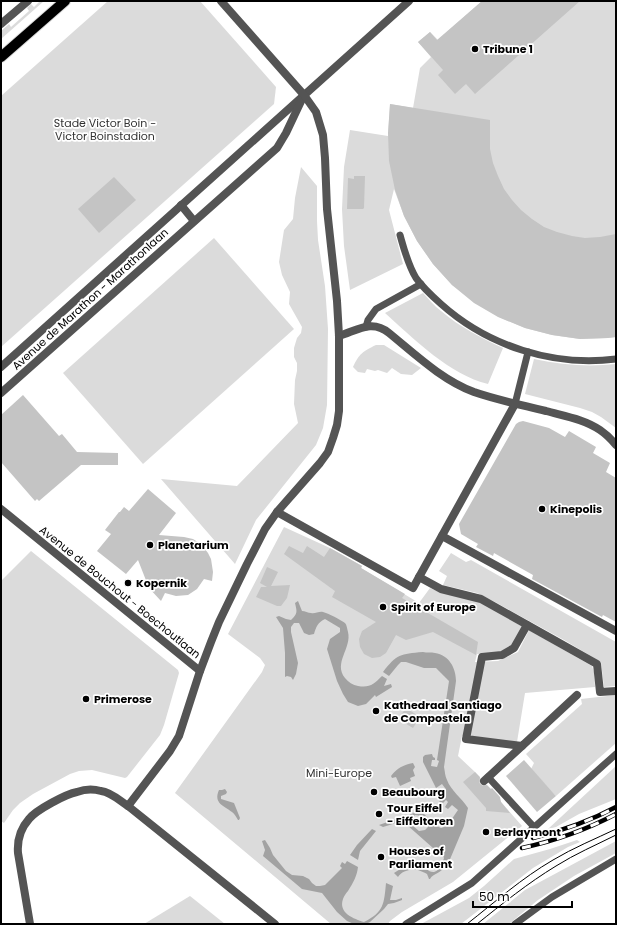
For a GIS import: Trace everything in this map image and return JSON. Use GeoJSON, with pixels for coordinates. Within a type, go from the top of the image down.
{"type":"FeatureCollection","features":[{"type":"Feature","properties":{"kind":"main road"},"geometry":{"type":"LineString","coordinates":[[1,57],[65,1]]}},
{"type":"Feature","properties":{"kind":"street"},"geometry":{"type":"LineString","coordinates":[[1,24],[28,1]]}},
{"type":"Feature","properties":{"kind":"street"},"geometry":{"type":"LineString","coordinates":[[200,671],[219,622],[265,529],[277,512],[328,452],[337,425],[339,410],[340,336],[328,222],[325,158],[322,135],[316,112],[304,95],[221,1]]}},
{"type":"Feature","properties":{"kind":"street","name":"Avenue de Marathon - Marathonlaan"},"geometry":{"type":"LineString","coordinates":[[1,367],[409,1]]}},
{"type":"Feature","properties":{"kind":"street","name":"Avenue de Marathon - Marathonlaan"},"geometry":{"type":"LineString","coordinates":[[1,393],[277,148],[286,133],[304,95]]}},
{"type":"Feature","properties":{"kind":"street"},"geometry":{"type":"LineString","coordinates":[[181,206],[194,221]]}},
{"type":"Feature","properties":{"kind":"street"},"geometry":{"type":"LineString","coordinates":[[340,336],[366,327],[378,326],[384,329],[435,370],[460,386],[516,404],[582,421],[601,430],[616,445]]}},
{"type":"Feature","properties":{"kind":"street"},"geometry":{"type":"LineString","coordinates":[[277,512],[413,588],[516,404]]}},
{"type":"Feature","properties":{"kind":"street","name":"Avenue de Bouchout - Boechoutlaan"},"geometry":{"type":"LineString","coordinates":[[1,509],[200,671],[179,736],[170,751],[128,806]]}},
{"type":"Feature","properties":{"kind":"street"},"geometry":{"type":"LineString","coordinates":[[442,536],[616,631]]}},
{"type":"Feature","properties":{"kind":"street"},"geometry":{"type":"LineString","coordinates":[[419,578],[441,589],[481,599],[597,664],[600,692],[616,691]]}},
{"type":"Feature","properties":{"kind":"street"},"geometry":{"type":"LineString","coordinates":[[522,746],[466,739],[482,657],[502,655],[514,648],[527,625]]}},
{"type":"Feature","properties":{"kind":"street"},"geometry":{"type":"LineString","coordinates":[[486,779],[578,695]]}},
{"type":"Feature","properties":{"kind":"street"},"geometry":{"type":"LineString","coordinates":[[30,924],[20,868],[18,845],[22,830],[30,817],[38,811],[68,795],[87,790],[103,791],[128,806],[275,924]]}},
{"type":"Feature","properties":{"kind":"lane"},"geometry":{"type":"LineString","coordinates":[[400,235],[412,271],[421,284],[435,299],[461,321],[494,339],[542,356],[570,360],[616,359]]}},
{"type":"Feature","properties":{"kind":"lane"},"geometry":{"type":"LineString","coordinates":[[366,327],[368,320],[376,309],[421,284]]}},
{"type":"Feature","properties":{"kind":"lane"},"geometry":{"type":"LineString","coordinates":[[516,404],[528,352]]}},
{"type":"Feature","properties":{"kind":"lane"},"geometry":{"type":"LineString","coordinates":[[406,924],[472,883],[616,754]]}},
{"type":"Feature","properties":{"kind":"lane"},"geometry":{"type":"LineString","coordinates":[[486,779],[534,827]]}},
{"type":"Feature","properties":{"kind":"lane"},"geometry":{"type":"LineString","coordinates":[[515,924],[552,897],[616,859]]}},
{"type":"Feature","properties":{"kind":"green space"},"geometry":{"type":"Polygon","coordinates":[[[40,1],[44,1],[1,39],[1,31],[9,24],[11,27],[29,11],[27,8],[31,4],[34,7],[40,1]]]}},
{"type":"Feature","properties":{"kind":"green space","name":"Stade Victor Boin - Victor Boinstadion"},"geometry":{"type":"Polygon","coordinates":[[[108,1],[200,1],[276,87],[274,104],[1,347],[1,96],[108,1]]]}},
{"type":"Feature","properties":{"kind":"green space"},"geometry":{"type":"Polygon","coordinates":[[[482,1],[616,1],[616,337],[580,339],[552,335],[525,328],[499,317],[452,285],[433,264],[417,241],[404,216],[394,189],[389,210],[403,264],[350,290],[344,246],[342,209],[344,167],[350,130],[388,136],[390,104],[413,108],[420,68],[431,57],[418,42],[430,32],[438,40],[482,1]]]}},
{"type":"Feature","properties":{"kind":"green space"},"geometry":{"type":"Polygon","coordinates":[[[301,167],[317,186],[318,240],[325,286],[328,329],[327,405],[323,428],[316,445],[256,520],[235,564],[161,479],[237,486],[298,423],[294,404],[297,363],[294,357],[294,348],[297,338],[301,333],[302,327],[289,304],[290,292],[282,275],[279,262],[284,230],[293,219],[295,198],[301,167]]]}},
{"type":"Feature","properties":{"kind":"green space"},"geometry":{"type":"Polygon","coordinates":[[[214,238],[294,329],[143,464],[63,373],[214,238]]]}},
{"type":"Feature","properties":{"kind":"green space"},"geometry":{"type":"Polygon","coordinates":[[[423,293],[448,317],[463,327],[503,348],[488,384],[460,373],[446,364],[420,345],[385,313],[423,293]]]}},
{"type":"Feature","properties":{"kind":"green space"},"geometry":{"type":"Polygon","coordinates":[[[376,345],[384,345],[421,368],[412,375],[401,374],[392,368],[387,373],[367,369],[365,373],[358,372],[353,367],[359,356],[376,345]]]}},
{"type":"Feature","properties":{"kind":"green space"},"geometry":{"type":"Polygon","coordinates":[[[534,359],[575,365],[616,364],[616,428],[592,412],[525,394],[534,359]]]}},
{"type":"Feature","properties":{"kind":"green space","name":"Mini-Europe"},"geometry":{"type":"Polygon","coordinates":[[[284,527],[330,548],[362,566],[361,568],[419,603],[430,588],[439,592],[479,601],[523,627],[513,646],[496,653],[477,654],[475,662],[498,661],[518,652],[529,630],[592,666],[594,672],[595,687],[525,693],[517,742],[462,736],[458,756],[475,772],[522,826],[453,882],[402,912],[388,924],[331,924],[175,793],[262,672],[265,665],[260,658],[228,634],[284,527]]]}},
{"type":"Feature","properties":{"kind":"green space","name":"Primerose"},"geometry":{"type":"Polygon","coordinates":[[[31,551],[178,670],[179,673],[160,735],[127,777],[125,778],[92,770],[79,771],[70,774],[33,794],[20,803],[4,823],[1,821],[1,581],[31,551]]]}},
{"type":"Feature","properties":{"kind":"green space"},"geometry":{"type":"Polygon","coordinates":[[[451,553],[466,562],[471,560],[616,642],[616,686],[604,687],[601,662],[564,640],[477,593],[443,585],[447,576],[439,571],[451,553]]]}},
{"type":"Feature","properties":{"kind":"green space"},"geometry":{"type":"Polygon","coordinates":[[[616,695],[616,743],[556,796],[531,769],[534,763],[526,754],[582,704],[581,699],[616,695]]]}},
{"type":"Feature","properties":{"kind":"green space"},"geometry":{"type":"Polygon","coordinates":[[[616,766],[616,799],[579,814],[556,827],[548,829],[616,766]]]}},
{"type":"Feature","properties":{"kind":"green space"},"geometry":{"type":"Polygon","coordinates":[[[577,840],[580,842],[568,847],[533,868],[461,924],[421,924],[469,898],[514,859],[577,840]]]}},
{"type":"Feature","properties":{"kind":"green space"},"geometry":{"type":"Polygon","coordinates":[[[616,841],[616,853],[574,876],[538,900],[509,924],[483,924],[525,890],[616,841]]]}},
{"type":"Feature","properties":{"kind":"green space"},"geometry":{"type":"Polygon","coordinates":[[[190,896],[225,924],[144,924],[190,896]]]}},
{"type":"Feature","properties":{"kind":"shaded area"},"geometry":{"type":"Polygon","coordinates":[[[298,601],[302,611],[312,613],[322,612],[338,618],[346,624],[349,638],[341,667],[345,678],[348,681],[356,686],[369,686],[382,676],[387,679],[384,686],[391,684],[392,687],[376,697],[375,695],[366,704],[358,706],[348,702],[337,681],[327,649],[330,639],[340,632],[340,628],[325,619],[318,625],[314,634],[309,635],[304,633],[299,623],[294,623],[291,627],[298,663],[293,680],[291,677],[285,677],[283,628],[276,617],[279,616],[291,620],[296,614],[295,603],[298,601]]]}},
{"type":"Feature","properties":{"kind":"shaded area"},"geometry":{"type":"Polygon","coordinates":[[[434,653],[444,656],[451,663],[456,676],[444,767],[449,784],[468,808],[464,826],[448,864],[446,861],[443,861],[444,858],[442,854],[407,825],[396,823],[383,827],[379,825],[399,818],[406,818],[417,812],[424,814],[441,828],[447,826],[458,810],[452,805],[448,809],[445,807],[448,802],[446,800],[442,804],[439,801],[444,796],[442,794],[438,797],[438,799],[435,794],[445,788],[442,784],[436,788],[423,762],[423,757],[425,755],[432,754],[435,760],[432,760],[431,766],[437,767],[439,761],[437,760],[449,681],[436,668],[424,668],[406,662],[401,662],[389,676],[383,672],[396,658],[404,654],[434,653]],[[418,815],[413,817],[413,826],[419,831],[425,830],[428,827],[427,823],[418,815]]]}},
{"type":"Feature","properties":{"kind":"shaded area"},"geometry":{"type":"Polygon","coordinates":[[[413,763],[415,767],[413,770],[415,776],[410,778],[411,781],[400,786],[396,777],[392,778],[391,776],[400,767],[413,763]]]}},
{"type":"Feature","properties":{"kind":"shaded area"},"geometry":{"type":"Polygon","coordinates":[[[225,789],[227,792],[221,796],[221,799],[234,803],[240,818],[239,820],[218,801],[217,798],[219,790],[225,789]]]}},
{"type":"Feature","properties":{"kind":"shaded area"},"geometry":{"type":"Polygon","coordinates":[[[372,829],[376,831],[360,851],[358,860],[350,855],[357,845],[372,829]]]}},
{"type":"Feature","properties":{"kind":"shaded area"},"geometry":{"type":"Polygon","coordinates":[[[265,840],[273,855],[286,871],[292,875],[303,876],[309,879],[316,886],[325,885],[342,868],[340,866],[342,862],[345,864],[347,861],[358,867],[357,873],[343,899],[342,904],[345,912],[356,919],[364,922],[376,915],[382,907],[385,897],[386,883],[393,886],[390,900],[402,898],[402,900],[388,904],[370,922],[366,924],[354,924],[347,921],[337,912],[322,893],[302,889],[263,856],[265,850],[262,841],[265,840]]]}},
{"type":"Feature","properties":{"kind":"shaded area"},"geometry":{"type":"Polygon","coordinates":[[[444,863],[446,864],[442,870],[430,879],[427,874],[416,869],[404,872],[398,877],[394,873],[411,865],[421,866],[430,872],[433,872],[440,868],[444,863]]]}},
{"type":"Feature","properties":{"kind":"building","name":"Tribune 1"},"geometry":{"type":"Polygon","coordinates":[[[482,1],[580,1],[475,94],[466,84],[455,94],[438,75],[443,70],[418,42],[430,32],[437,40],[482,1]]]}},
{"type":"Feature","properties":{"kind":"building"},"geometry":{"type":"Polygon","coordinates":[[[390,104],[490,120],[490,149],[493,163],[504,189],[521,210],[544,227],[572,236],[585,238],[616,234],[616,337],[580,339],[552,335],[525,328],[498,317],[474,303],[452,285],[433,264],[417,241],[404,216],[395,190],[389,161],[388,133],[390,104]]]}},
{"type":"Feature","properties":{"kind":"building"},"geometry":{"type":"Polygon","coordinates":[[[354,176],[365,176],[363,209],[347,209],[348,178],[354,179],[354,176]]]}},
{"type":"Feature","properties":{"kind":"building"},"geometry":{"type":"Polygon","coordinates":[[[114,177],[136,200],[99,233],[78,209],[114,177]]]}},
{"type":"Feature","properties":{"kind":"building"},"geometry":{"type":"Polygon","coordinates":[[[23,395],[59,436],[62,434],[77,452],[118,453],[118,465],[81,465],[39,501],[37,499],[35,501],[1,462],[1,415],[23,395]]]}},
{"type":"Feature","properties":{"kind":"building","name":"Kinepolis"},"geometry":{"type":"Polygon","coordinates":[[[523,421],[549,428],[565,437],[569,431],[596,447],[593,453],[610,463],[606,472],[616,478],[616,622],[603,615],[602,617],[532,579],[533,575],[494,553],[493,556],[476,547],[478,544],[461,534],[459,524],[516,424],[523,421]]]}},
{"type":"Feature","properties":{"kind":"building","name":"Planetarium"},"geometry":{"type":"Polygon","coordinates":[[[148,489],[176,513],[159,535],[193,539],[201,544],[211,559],[213,572],[212,581],[204,579],[197,589],[188,595],[176,596],[165,593],[161,601],[149,588],[138,560],[126,574],[97,551],[111,534],[105,530],[119,512],[124,507],[129,511],[148,489]]]}},
{"type":"Feature","properties":{"kind":"building","name":"Spirit of Europe"},"geometry":{"type":"Polygon","coordinates":[[[289,546],[303,553],[307,546],[324,557],[330,548],[362,566],[361,568],[405,594],[402,598],[478,642],[476,655],[433,632],[406,640],[396,635],[386,653],[380,657],[372,658],[364,654],[360,647],[359,639],[362,631],[376,622],[332,597],[335,591],[284,554],[289,546]]]}},
{"type":"Feature","properties":{"kind":"building"},"geometry":{"type":"Polygon","coordinates":[[[267,567],[278,572],[271,586],[290,585],[287,598],[281,606],[277,606],[256,597],[261,587],[267,587],[260,583],[267,567]]]}},
{"type":"Feature","properties":{"kind":"building"},"geometry":{"type":"Polygon","coordinates":[[[406,708],[420,717],[413,728],[398,719],[406,708]]]}},
{"type":"Feature","properties":{"kind":"building"},"geometry":{"type":"Polygon","coordinates":[[[524,760],[556,796],[537,812],[506,776],[524,760]]]}},
{"type":"Feature","properties":{"kind":"building"},"geometry":{"type":"Polygon","coordinates":[[[475,772],[480,777],[480,784],[483,786],[487,785],[491,789],[492,788],[500,797],[501,802],[510,813],[486,811],[486,808],[463,782],[475,772]]]}},
{"type":"Feature","properties":{"kind":"tram line"},"geometry":{"type":"LineString","coordinates":[[467,924],[530,874],[568,852],[616,829]]}},
{"type":"Feature","properties":{"kind":"tram line"},"geometry":{"type":"LineString","coordinates":[[477,924],[515,894],[546,873],[571,858],[616,835]]}},
{"type":"Feature","properties":{"kind":"railway"},"geometry":{"type":"LineString","coordinates":[[533,838],[575,825],[616,807]]}},
{"type":"Feature","properties":{"kind":"railway"},"geometry":{"type":"LineString","coordinates":[[522,848],[570,834],[616,814]]}},
{"type":"Feature","properties":{"kind":"place","name":"Tribune 1"},"geometry":{"type":"Point","coordinates":[475,49]}},
{"type":"Feature","properties":{"kind":"place","name":"Kinepolis"},"geometry":{"type":"Point","coordinates":[542,509]}},
{"type":"Feature","properties":{"kind":"place","name":"Planetarium"},"geometry":{"type":"Point","coordinates":[150,545]}},
{"type":"Feature","properties":{"kind":"place","name":"Kopernik"},"geometry":{"type":"Point","coordinates":[128,583]}},
{"type":"Feature","properties":{"kind":"place","name":"Spirit of Europe"},"geometry":{"type":"Point","coordinates":[383,607]}},
{"type":"Feature","properties":{"kind":"place","name":"Primerose"},"geometry":{"type":"Point","coordinates":[86,699]}},
{"type":"Feature","properties":{"kind":"place","name":"Kathedraal Santiago de Compostela"},"geometry":{"type":"Point","coordinates":[376,711]}},
{"type":"Feature","properties":{"kind":"place","name":"Beaubourg"},"geometry":{"type":"Point","coordinates":[374,792]}},
{"type":"Feature","properties":{"kind":"place","name":"Tour Eiffel - Eiffeltoren"},"geometry":{"type":"Point","coordinates":[379,814]}},
{"type":"Feature","properties":{"kind":"place","name":"Berlaymont"},"geometry":{"type":"Point","coordinates":[486,832]}},
{"type":"Feature","properties":{"kind":"place","name":"Houses of Parliament"},"geometry":{"type":"Point","coordinates":[381,857]}}]}
